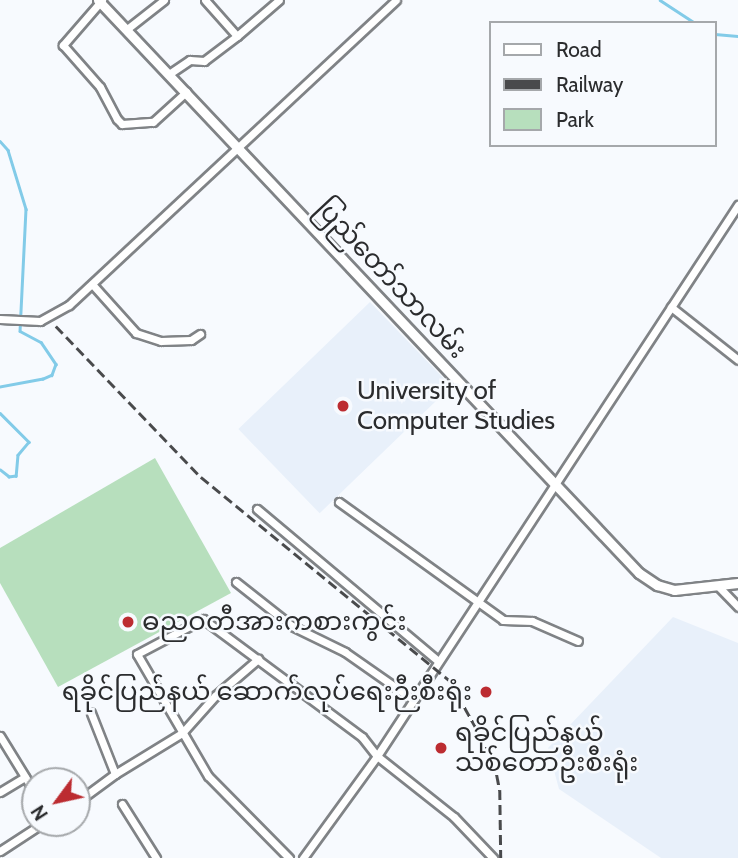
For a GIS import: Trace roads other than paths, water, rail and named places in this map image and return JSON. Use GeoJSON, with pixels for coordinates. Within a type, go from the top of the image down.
{"type":"FeatureCollection","features":[{"type":"Feature","properties":{"kind":"street"},"geometry":{"type":"LineString","coordinates":[[127,30],[164,0]]}},
{"type":"Feature","properties":{"kind":"street"},"geometry":{"type":"LineString","coordinates":[[205,0],[237,36]]}},
{"type":"Feature","properties":{"kind":"street"},"geometry":{"type":"LineString","coordinates":[[169,74],[190,60],[204,61],[278,0]]}},
{"type":"Feature","properties":{"kind":"street"},"geometry":{"type":"LineString","coordinates":[[0,319],[27,322],[58,314],[396,0]]}},
{"type":"Feature","properties":{"kind":"street"},"geometry":{"type":"LineString","coordinates":[[100,1],[62,45],[100,87],[117,119],[122,124],[153,122],[186,92]]}},
{"type":"Feature","properties":{"kind":"street","name":"ပြည်တော်သာလမ်း"},"geometry":{"type":"LineString","coordinates":[[100,1],[648,580],[674,590],[738,583]]}},
{"type":"Feature","properties":{"kind":"street"},"geometry":{"type":"LineString","coordinates":[[303,858],[377,756],[411,698],[476,604],[554,481],[738,205]]}},
{"type":"Feature","properties":{"kind":"street"},"geometry":{"type":"LineString","coordinates":[[92,284],[136,333],[161,341],[191,340],[200,334]]}},
{"type":"Feature","properties":{"kind":"street"},"geometry":{"type":"LineString","coordinates":[[671,307],[738,360]]}},
{"type":"Feature","properties":{"kind":"street"},"geometry":{"type":"LineString","coordinates":[[339,502],[476,604],[503,620],[532,621],[578,641]]}},
{"type":"Feature","properties":{"kind":"street"},"geometry":{"type":"LineString","coordinates":[[257,509],[438,661]]}},
{"type":"Feature","properties":{"kind":"street"},"geometry":{"type":"LineString","coordinates":[[236,582],[292,626],[345,652],[411,698]]}},
{"type":"Feature","properties":{"kind":"street"},"geometry":{"type":"LineString","coordinates":[[718,586],[738,607]]}},
{"type":"Feature","properties":{"kind":"street"},"geometry":{"type":"LineString","coordinates":[[289,858],[208,776],[137,654],[203,619],[362,737],[377,756],[454,817],[493,858]]}},
{"type":"Feature","properties":{"kind":"street"},"geometry":{"type":"LineString","coordinates":[[91,792],[182,733],[215,696],[258,659]]}},
{"type":"Feature","properties":{"kind":"street"},"geometry":{"type":"LineString","coordinates":[[90,713],[115,764],[115,774]]}},
{"type":"Feature","properties":{"kind":"street"},"geometry":{"type":"LineString","coordinates":[[0,736],[21,770]]}},
{"type":"Feature","properties":{"kind":"street"},"geometry":{"type":"LineString","coordinates":[[0,792],[21,779]]}},
{"type":"Feature","properties":{"kind":"street"},"geometry":{"type":"LineString","coordinates":[[122,804],[156,858]]}},
{"type":"Feature","properties":{"kind":"street"},"geometry":{"type":"LineString","coordinates":[[0,851],[22,837]]}},
{"type":"Feature","properties":{"kind":"waterway"},"geometry":{"type":"LineString","coordinates":[[660,0],[692,21]]}},
{"type":"Feature","properties":{"kind":"waterway"},"geometry":{"type":"LineString","coordinates":[[717,34],[738,36]]}},
{"type":"Feature","properties":{"kind":"waterway"},"geometry":{"type":"LineString","coordinates":[[0,141],[8,150],[26,209],[20,331],[41,342],[56,364],[52,375],[43,379],[0,387]]}},
{"type":"Feature","properties":{"kind":"waterway"},"geometry":{"type":"LineString","coordinates":[[0,413],[29,442],[18,455],[16,476],[9,477],[0,470]]}},
{"type":"Feature","properties":{"kind":"railway"},"geometry":{"type":"LineString","coordinates":[[56,326],[201,477],[450,681],[494,760],[500,790],[501,858]]}},
{"type":"Feature","properties":{"kind":"place","name":"University of Computer Studies"},"geometry":{"type":"Point","coordinates":[343,406]}},
{"type":"Feature","properties":{"kind":"place","name":"ဓညဝတီအားကစားကွင်း"},"geometry":{"type":"Point","coordinates":[128,622]}},
{"type":"Feature","properties":{"kind":"place","name":"ရခိုင်ပြည်နယ် ဆောက်လုပ်ရေးဉီးစီးရုံး"},"geometry":{"type":"Point","coordinates":[486,692]}},
{"type":"Feature","properties":{"kind":"place","name":"ရခိုင်ပြည်နယ် သစ်တောဦးစီးရုံး"},"geometry":{"type":"Point","coordinates":[441,748]}}]}
